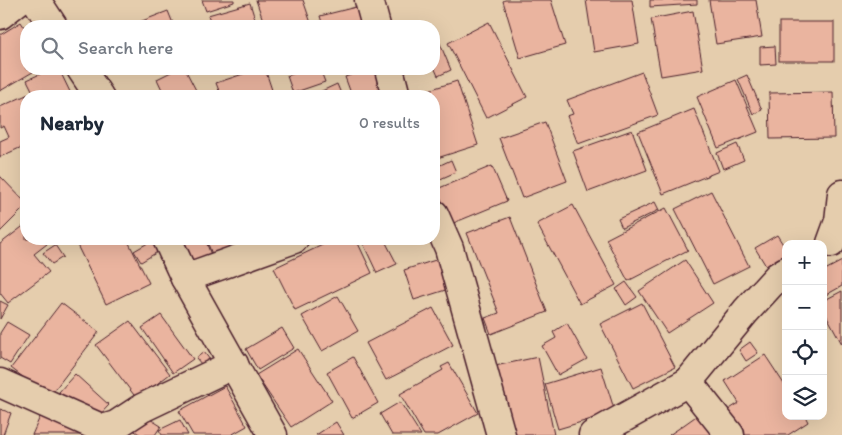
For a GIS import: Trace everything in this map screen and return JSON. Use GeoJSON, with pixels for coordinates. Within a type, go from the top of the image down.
{"type":"FeatureCollection","features":[{"type":"Feature","properties":{"kind":"street"},"geometry":{"type":"LineString","coordinates":[[0,15],[19,0]]}},
{"type":"Feature","properties":{"kind":"street"},"geometry":{"type":"LineString","coordinates":[[36,0],[49,20]]}},
{"type":"Feature","properties":{"kind":"street"},"geometry":{"type":"LineString","coordinates":[[369,0],[374,20]]}},
{"type":"Feature","properties":{"kind":"street"},"geometry":{"type":"LineString","coordinates":[[85,75],[95,90]]}},
{"type":"Feature","properties":{"kind":"street"},"geometry":{"type":"LineString","coordinates":[[391,75],[394,90]]}},
{"type":"Feature","properties":{"kind":"street"},"geometry":{"type":"LineString","coordinates":[[832,245],[839,221],[842,194]]}},
{"type":"Feature","properties":{"kind":"street"},"geometry":{"type":"LineString","coordinates":[[440,228],[449,248],[501,435]]}},
{"type":"Feature","properties":{"kind":"street"},"geometry":{"type":"LineString","coordinates":[[170,245],[184,278],[273,435]]}},
{"type":"Feature","properties":{"kind":"street"},"geometry":{"type":"LineString","coordinates":[[184,278],[277,245]]}},
{"type":"Feature","properties":{"kind":"street"},"geometry":{"type":"LineString","coordinates":[[593,435],[688,382],[746,311],[782,274]]}},
{"type":"Feature","properties":{"kind":"street"},"geometry":{"type":"LineString","coordinates":[[0,383],[103,429],[116,425],[142,408],[234,364]]}},
{"type":"Feature","properties":{"kind":"street"},"geometry":{"type":"LineString","coordinates":[[688,382],[730,435]]}},
{"type":"Feature","properties":{"kind":"building"},"geometry":{"type":"Polygon","coordinates":[[[202,0],[234,0],[234,2],[206,11],[202,0]]]}},
{"type":"Feature","properties":{"kind":"building"},"geometry":{"type":"Polygon","coordinates":[[[256,0],[303,0],[310,20],[263,20],[256,0]]]}},
{"type":"Feature","properties":{"kind":"building"},"geometry":{"type":"Polygon","coordinates":[[[551,0],[565,45],[520,58],[503,1],[551,0]]]}},
{"type":"Feature","properties":{"kind":"building"},"geometry":{"type":"Polygon","coordinates":[[[586,0],[632,0],[639,44],[594,52],[586,0]]]}},
{"type":"Feature","properties":{"kind":"building"},"geometry":{"type":"Polygon","coordinates":[[[650,0],[697,0],[697,4],[650,7],[650,0]]]}},
{"type":"Feature","properties":{"kind":"building"},"geometry":{"type":"Polygon","coordinates":[[[709,0],[756,0],[762,37],[716,44],[709,0]]]}},
{"type":"Feature","properties":{"kind":"building"},"geometry":{"type":"Polygon","coordinates":[[[250,3],[255,20],[210,20],[208,15],[250,3]]]}},
{"type":"Feature","properties":{"kind":"building"},"geometry":{"type":"Polygon","coordinates":[[[360,6],[364,20],[321,20],[320,16],[360,6]]]}},
{"type":"Feature","properties":{"kind":"building"},"geometry":{"type":"Polygon","coordinates":[[[168,11],[172,20],[145,20],[168,11]]]}},
{"type":"Feature","properties":{"kind":"building"},"geometry":{"type":"Polygon","coordinates":[[[693,11],[703,69],[661,76],[651,19],[693,11]]]}},
{"type":"Feature","properties":{"kind":"building"},"geometry":{"type":"Polygon","coordinates":[[[489,22],[527,97],[486,118],[448,43],[489,22]]]}},
{"type":"Feature","properties":{"kind":"building"},"geometry":{"type":"Polygon","coordinates":[[[779,22],[834,22],[834,61],[779,61],[779,22]]]}},
{"type":"Feature","properties":{"kind":"building"},"geometry":{"type":"Polygon","coordinates":[[[20,23],[20,75],[28,75],[0,91],[0,35],[20,23]]]}},
{"type":"Feature","properties":{"kind":"building"},"geometry":{"type":"Polygon","coordinates":[[[440,44],[451,70],[438,76],[440,75],[440,44]]]}},
{"type":"Feature","properties":{"kind":"building"},"geometry":{"type":"Polygon","coordinates":[[[775,46],[776,64],[760,65],[760,47],[775,46]]]}},
{"type":"Feature","properties":{"kind":"building"},"geometry":{"type":"Polygon","coordinates":[[[642,72],[658,115],[578,144],[567,116],[573,114],[567,100],[642,72]]]}},
{"type":"Feature","properties":{"kind":"building"},"geometry":{"type":"Polygon","coordinates":[[[38,75],[62,75],[69,90],[32,90],[27,80],[38,75]]]}},
{"type":"Feature","properties":{"kind":"building"},"geometry":{"type":"Polygon","coordinates":[[[165,75],[188,75],[196,90],[162,90],[157,79],[165,75]]]}},
{"type":"Feature","properties":{"kind":"building"},"geometry":{"type":"Polygon","coordinates":[[[240,75],[267,75],[272,90],[219,90],[216,83],[240,75]]]}},
{"type":"Feature","properties":{"kind":"building"},"geometry":{"type":"Polygon","coordinates":[[[322,75],[325,82],[302,90],[292,90],[287,76],[322,75]]]}},
{"type":"Feature","properties":{"kind":"building"},"geometry":{"type":"Polygon","coordinates":[[[351,75],[379,75],[385,90],[350,90],[345,77],[351,75]]]}},
{"type":"Feature","properties":{"kind":"building"},"geometry":{"type":"Polygon","coordinates":[[[747,75],[762,110],[753,114],[738,79],[747,75]]]}},
{"type":"Feature","properties":{"kind":"building"},"geometry":{"type":"Polygon","coordinates":[[[736,80],[758,132],[718,148],[697,97],[736,80]]]}},
{"type":"Feature","properties":{"kind":"building"},"geometry":{"type":"Polygon","coordinates":[[[457,81],[478,145],[440,157],[440,90],[429,90],[457,81]]]}},
{"type":"Feature","properties":{"kind":"building"},"geometry":{"type":"Polygon","coordinates":[[[337,84],[340,90],[324,90],[337,84]]]}},
{"type":"Feature","properties":{"kind":"building"},"geometry":{"type":"Polygon","coordinates":[[[833,92],[834,138],[770,139],[769,93],[833,92]]]}},
{"type":"Feature","properties":{"kind":"building"},"geometry":{"type":"Polygon","coordinates":[[[20,98],[20,148],[0,157],[0,141],[9,137],[4,126],[0,128],[0,107],[20,98]]]}},
{"type":"Feature","properties":{"kind":"building"},"geometry":{"type":"Polygon","coordinates":[[[694,109],[719,171],[663,194],[638,132],[694,109]]]}},
{"type":"Feature","properties":{"kind":"building"},"geometry":{"type":"Polygon","coordinates":[[[545,122],[567,181],[522,198],[499,138],[545,122]]]}},
{"type":"Feature","properties":{"kind":"building"},"geometry":{"type":"Polygon","coordinates":[[[632,130],[647,170],[588,192],[573,151],[632,130]]]}},
{"type":"Feature","properties":{"kind":"building"},"geometry":{"type":"Polygon","coordinates":[[[737,144],[744,160],[723,169],[717,153],[737,144]]]}},
{"type":"Feature","properties":{"kind":"building"},"geometry":{"type":"Polygon","coordinates":[[[451,160],[456,172],[440,179],[440,165],[451,160]]]}},
{"type":"Feature","properties":{"kind":"building"},"geometry":{"type":"Polygon","coordinates":[[[492,166],[507,201],[451,224],[440,196],[440,188],[492,166]]]}},
{"type":"Feature","properties":{"kind":"building"},"geometry":{"type":"Polygon","coordinates":[[[0,176],[20,197],[20,212],[0,232],[0,176]]]}},
{"type":"Feature","properties":{"kind":"building"},"geometry":{"type":"Polygon","coordinates":[[[711,191],[749,266],[713,284],[675,209],[711,191]]]}},
{"type":"Feature","properties":{"kind":"building"},"geometry":{"type":"Polygon","coordinates":[[[655,202],[659,210],[622,228],[618,219],[655,202]]]}},
{"type":"Feature","properties":{"kind":"building"},"geometry":{"type":"Polygon","coordinates":[[[573,205],[616,285],[580,304],[537,224],[573,205]]]}},
{"type":"Feature","properties":{"kind":"building"},"geometry":{"type":"Polygon","coordinates":[[[666,208],[688,250],[628,281],[606,239],[666,208]]]}},
{"type":"Feature","properties":{"kind":"building"},"geometry":{"type":"Polygon","coordinates":[[[510,217],[547,312],[491,334],[485,318],[499,313],[467,233],[510,217]]]}},
{"type":"Feature","properties":{"kind":"building"},"geometry":{"type":"Polygon","coordinates":[[[20,229],[20,245],[46,245],[34,254],[49,272],[8,303],[0,293],[0,244],[20,229]]]}},
{"type":"Feature","properties":{"kind":"building"},"geometry":{"type":"Polygon","coordinates":[[[777,235],[782,243],[782,256],[766,266],[755,248],[777,235]]]}},
{"type":"Feature","properties":{"kind":"building"},"geometry":{"type":"Polygon","coordinates":[[[55,245],[63,257],[52,264],[43,253],[55,245]]]}},
{"type":"Feature","properties":{"kind":"building"},"geometry":{"type":"Polygon","coordinates":[[[77,245],[130,245],[149,283],[106,304],[77,245]]]}},
{"type":"Feature","properties":{"kind":"building"},"geometry":{"type":"Polygon","coordinates":[[[144,245],[156,245],[159,251],[141,262],[134,251],[144,245]]]}},
{"type":"Feature","properties":{"kind":"building"},"geometry":{"type":"Polygon","coordinates":[[[180,245],[207,245],[213,260],[190,269],[180,245]]]}},
{"type":"Feature","properties":{"kind":"building"},"geometry":{"type":"Polygon","coordinates":[[[208,245],[248,245],[215,262],[208,245]]]}},
{"type":"Feature","properties":{"kind":"building"},"geometry":{"type":"Polygon","coordinates":[[[322,245],[359,245],[372,273],[295,310],[274,268],[322,245]]]}},
{"type":"Feature","properties":{"kind":"building"},"geometry":{"type":"Polygon","coordinates":[[[364,245],[387,245],[397,264],[377,273],[364,245]]]}},
{"type":"Feature","properties":{"kind":"building"},"geometry":{"type":"Polygon","coordinates":[[[445,257],[455,287],[414,300],[404,270],[445,257]]]}},
{"type":"Feature","properties":{"kind":"building"},"geometry":{"type":"Polygon","coordinates":[[[685,260],[713,303],[667,333],[639,291],[685,260]]]}},
{"type":"Feature","properties":{"kind":"building"},"geometry":{"type":"Polygon","coordinates":[[[842,261],[842,286],[827,294],[827,285],[827,269],[842,261]]]}},
{"type":"Feature","properties":{"kind":"building"},"geometry":{"type":"Polygon","coordinates":[[[626,282],[637,297],[626,305],[616,289],[626,282]]]}},
{"type":"Feature","properties":{"kind":"building"},"geometry":{"type":"Polygon","coordinates":[[[842,291],[842,344],[827,316],[827,299],[842,291]]]}},
{"type":"Feature","properties":{"kind":"building"},"geometry":{"type":"Polygon","coordinates":[[[338,296],[358,331],[322,351],[302,316],[338,296]]]}},
{"type":"Feature","properties":{"kind":"building"},"geometry":{"type":"Polygon","coordinates":[[[0,301],[8,305],[0,319],[0,301]]]}},
{"type":"Feature","properties":{"kind":"building"},"geometry":{"type":"Polygon","coordinates":[[[61,303],[99,332],[49,397],[11,368],[61,303]]]}},
{"type":"Feature","properties":{"kind":"building"},"geometry":{"type":"Polygon","coordinates":[[[642,303],[675,367],[633,388],[600,324],[642,303]]]}},
{"type":"Feature","properties":{"kind":"building"},"geometry":{"type":"Polygon","coordinates":[[[433,308],[453,345],[386,380],[366,343],[433,308]]]}},
{"type":"Feature","properties":{"kind":"building"},"geometry":{"type":"Polygon","coordinates":[[[161,315],[193,359],[173,373],[142,328],[161,315]]]}},
{"type":"Feature","properties":{"kind":"building"},"geometry":{"type":"Polygon","coordinates":[[[130,321],[170,374],[137,399],[96,345],[130,321]]]}},
{"type":"Feature","properties":{"kind":"building"},"geometry":{"type":"Polygon","coordinates":[[[7,322],[29,335],[10,364],[0,358],[0,333],[7,322]]]}},
{"type":"Feature","properties":{"kind":"building"},"geometry":{"type":"Polygon","coordinates":[[[567,323],[587,359],[558,375],[542,346],[556,338],[553,332],[567,323]]]}},
{"type":"Feature","properties":{"kind":"building"},"geometry":{"type":"Polygon","coordinates":[[[282,328],[294,348],[258,370],[246,349],[282,328]]]}},
{"type":"Feature","properties":{"kind":"building"},"geometry":{"type":"Polygon","coordinates":[[[750,342],[758,353],[746,361],[739,350],[750,342]]]}},
{"type":"Feature","properties":{"kind":"building"},"geometry":{"type":"Polygon","coordinates":[[[298,349],[332,401],[291,427],[256,375],[298,349]]]}},
{"type":"Feature","properties":{"kind":"building"},"geometry":{"type":"Polygon","coordinates":[[[204,352],[210,360],[202,365],[196,358],[204,352]]]}},
{"type":"Feature","properties":{"kind":"building"},"geometry":{"type":"Polygon","coordinates":[[[765,355],[782,381],[782,420],[807,420],[808,422],[788,435],[740,435],[725,412],[739,403],[725,381],[765,355]]]}},
{"type":"Feature","properties":{"kind":"building"},"geometry":{"type":"Polygon","coordinates":[[[353,357],[378,403],[352,418],[327,372],[353,357]]]}},
{"type":"Feature","properties":{"kind":"building"},"geometry":{"type":"Polygon","coordinates":[[[538,357],[554,435],[509,435],[495,366],[538,357]]]}},
{"type":"Feature","properties":{"kind":"building"},"geometry":{"type":"Polygon","coordinates":[[[449,363],[478,413],[438,435],[424,435],[400,394],[443,370],[441,367],[449,363]]]}},
{"type":"Feature","properties":{"kind":"building"},"geometry":{"type":"Polygon","coordinates":[[[601,367],[615,412],[558,429],[545,384],[601,367]]]}},
{"type":"Feature","properties":{"kind":"building"},"geometry":{"type":"Polygon","coordinates":[[[75,374],[109,405],[93,422],[59,392],[75,374]]]}},
{"type":"Feature","properties":{"kind":"building"},"geometry":{"type":"Polygon","coordinates":[[[225,386],[247,426],[231,435],[193,435],[179,411],[225,386]]]}},
{"type":"Feature","properties":{"kind":"building"},"geometry":{"type":"Polygon","coordinates":[[[400,402],[421,435],[392,435],[380,414],[400,402]]]}},
{"type":"Feature","properties":{"kind":"building"},"geometry":{"type":"Polygon","coordinates":[[[0,409],[11,413],[3,435],[0,435],[0,409]]]}},
{"type":"Feature","properties":{"kind":"building"},"geometry":{"type":"Polygon","coordinates":[[[43,410],[85,429],[82,435],[32,435],[43,410]]]}},
{"type":"Feature","properties":{"kind":"building"},"geometry":{"type":"Polygon","coordinates":[[[702,412],[718,435],[669,435],[678,429],[702,412]]]}},
{"type":"Feature","properties":{"kind":"building"},"geometry":{"type":"Polygon","coordinates":[[[140,413],[161,426],[155,435],[141,435],[130,428],[140,413]]]}},
{"type":"Feature","properties":{"kind":"building"},"geometry":{"type":"Polygon","coordinates":[[[180,420],[188,435],[162,435],[159,430],[180,420]]]}},
{"type":"Feature","properties":{"kind":"building"},"geometry":{"type":"Polygon","coordinates":[[[336,422],[344,435],[316,435],[336,422]]]}}]}
